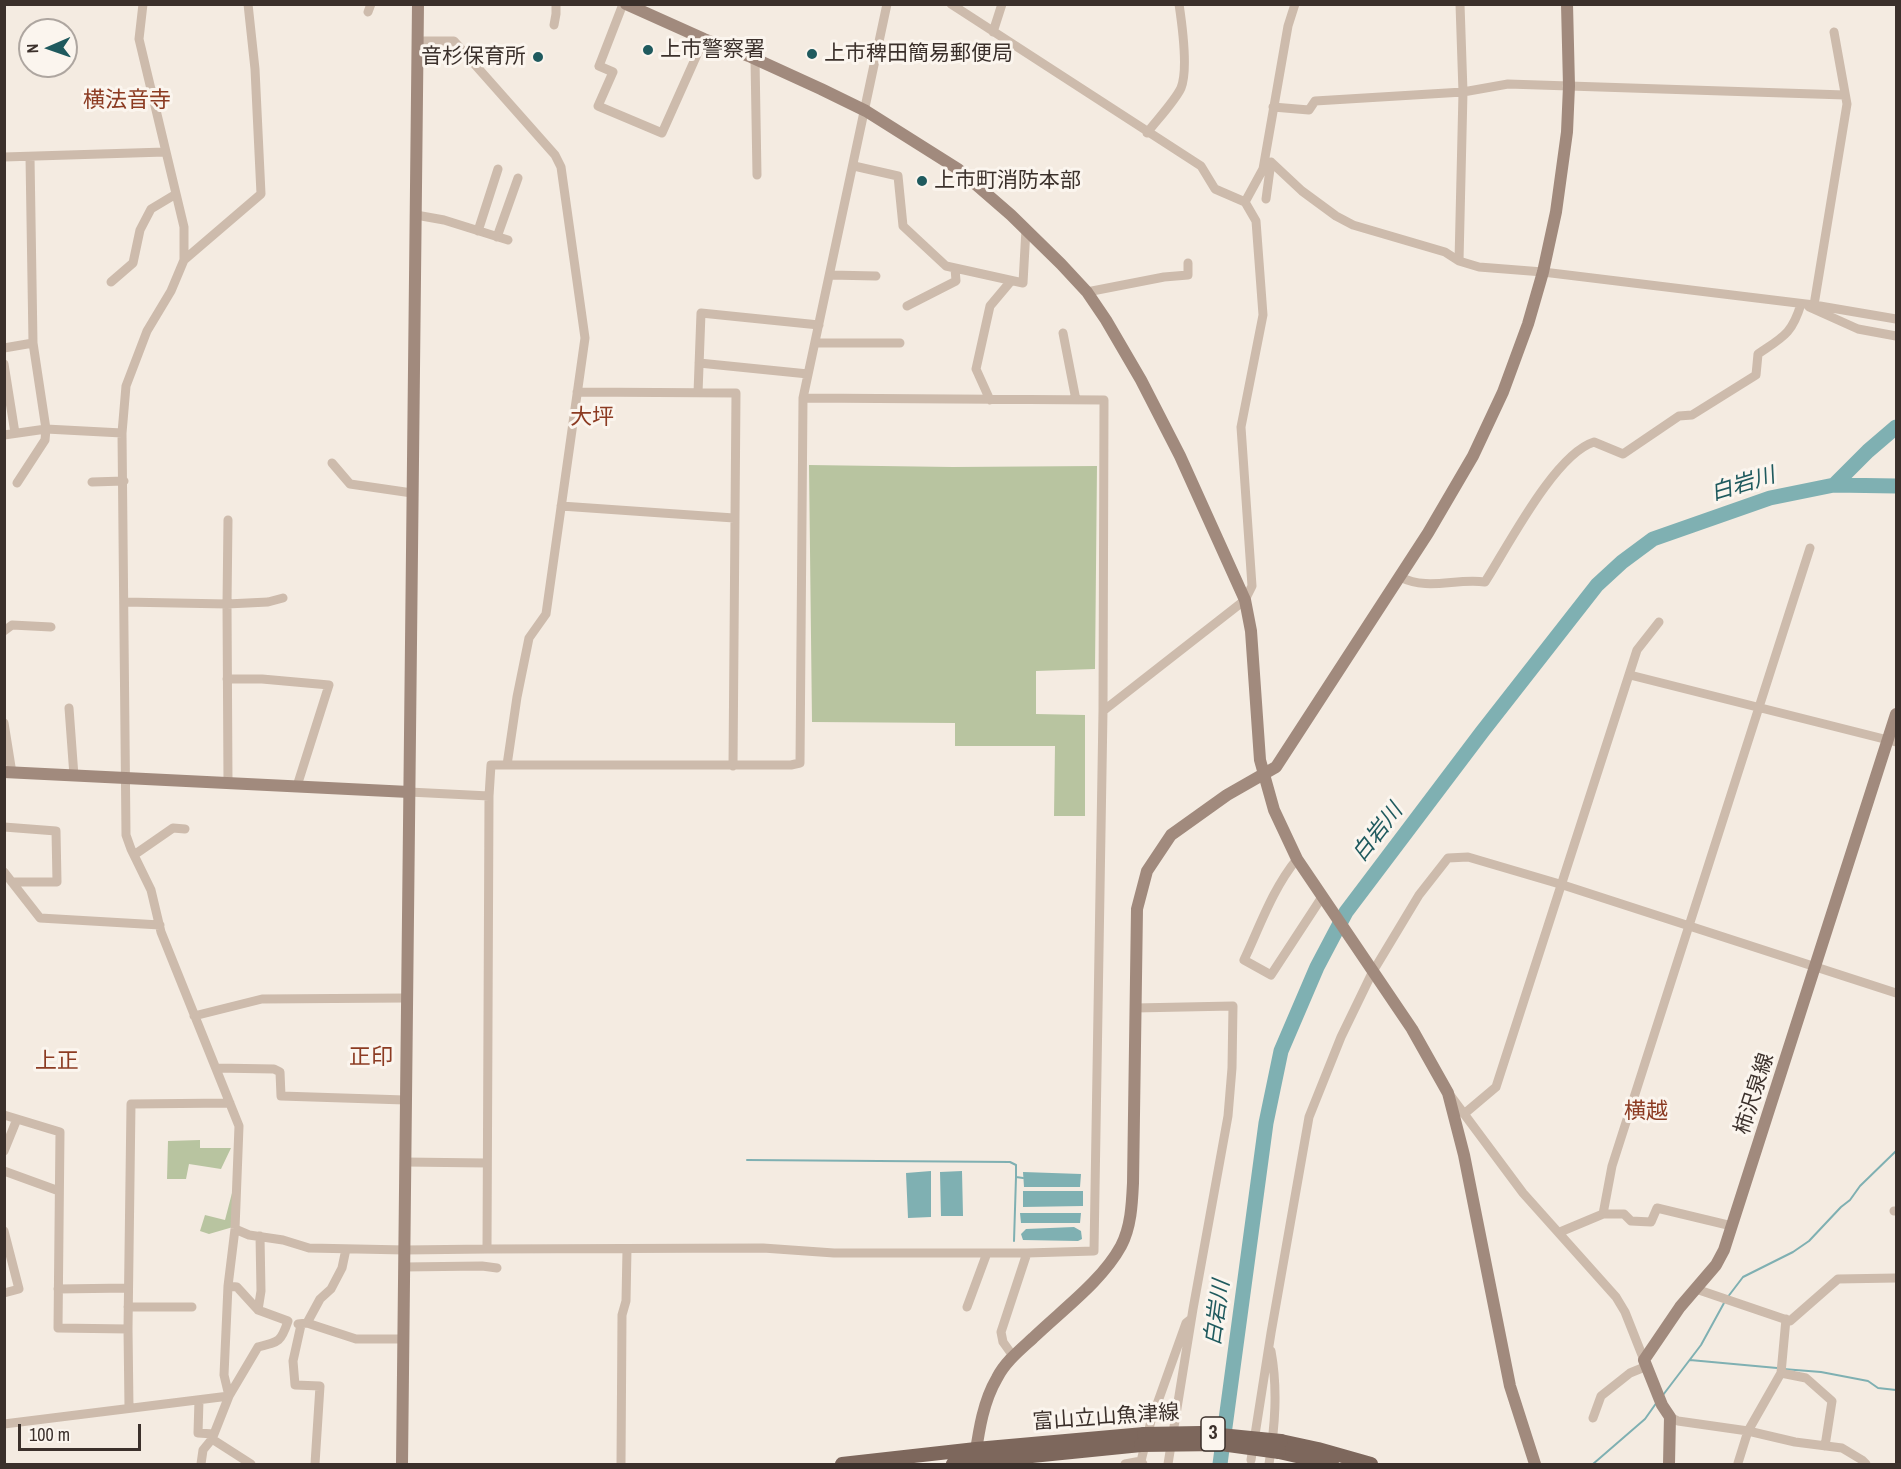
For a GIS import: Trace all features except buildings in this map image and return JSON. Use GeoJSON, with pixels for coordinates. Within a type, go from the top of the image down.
{"type":"FeatureCollection","features":[{"type":"Feature","properties":{"kind":"main road","name":"富山立山魚津線"},"geometry":{"type":"LineString","coordinates":[[842,1464],[975,1459],[1142,1439],[1172,1438],[1221,1444],[1254,1443],[1318,1449],[1371,1464]]}},
{"type":"Feature","properties":{"kind":"main road","name":"富山立山魚津線"},"geometry":{"type":"LineString","coordinates":[[1280,1447],[1332,1464]]}},
{"type":"Feature","properties":{"kind":"main road","name":"富山立山魚津線"},"geometry":{"type":"LineString","coordinates":[[953,1464],[975,1459]]}},
{"type":"Feature","properties":{"kind":"street"},"geometry":{"type":"LineString","coordinates":[[143,4],[139,39],[184,227],[184,260],[171,291],[147,331],[126,386],[122,433],[126,835],[152,890],[160,925],[239,1126],[235,1229],[228,1286],[224,1375],[229,1396]]}},
{"type":"Feature","properties":{"kind":"street"},"geometry":{"type":"LineString","coordinates":[[184,260],[261,194],[255,69],[248,4]]}},
{"type":"Feature","properties":{"kind":"street"},"geometry":{"type":"LineString","coordinates":[[402,1464],[418,4]]}},
{"type":"Feature","properties":{"kind":"street"},"geometry":{"type":"LineString","coordinates":[[554,25],[556,4]]}},
{"type":"Feature","properties":{"kind":"street"},"geometry":{"type":"LineString","coordinates":[[704,39],[662,133],[598,106],[613,72],[599,66],[624,4],[755,59],[866,111],[958,169],[1026,229],[1087,292],[1141,380],[1180,456],[1245,600],[1251,631],[1260,760],[1274,810],[1297,860],[1412,1029],[1448,1093],[1523,1193],[1616,1297],[1625,1312],[1660,1399],[1670,1417],[1669,1464]]}},
{"type":"Feature","properties":{"kind":"street"},"geometry":{"type":"LineString","coordinates":[[487,1249],[491,765],[791,765],[800,763],[803,398],[887,4]]}},
{"type":"Feature","properties":{"kind":"street"},"geometry":{"type":"LineString","coordinates":[[951,4],[1201,166],[1215,189],[1245,202],[1256,221],[1263,315],[1241,427],[1252,586],[1245,600],[1103,711]]}},
{"type":"Feature","properties":{"kind":"street"},"geometry":{"type":"LineString","coordinates":[[993,32],[1002,4]]}},
{"type":"Feature","properties":{"kind":"street"},"geometry":{"type":"LineString","coordinates":[[1147,133],[1181,88],[1183,70],[1179,4]]}},
{"type":"Feature","properties":{"kind":"street"},"geometry":{"type":"LineString","coordinates":[[1245,202],[1263,169],[1288,26],[1295,4]]}},
{"type":"Feature","properties":{"kind":"street"},"geometry":{"type":"LineString","coordinates":[[1459,261],[1463,92],[1460,4]]}},
{"type":"Feature","properties":{"kind":"street"},"geometry":{"type":"LineString","coordinates":[[975,1459],[987,1400],[997,1377],[1013,1356],[1105,1270],[1122,1244],[1131,1215],[1137,909],[1147,872],[1172,835],[1227,795],[1276,767],[1457,485],[1503,393],[1528,324],[1543,272],[1562,175],[1569,86],[1568,4]]}},
{"type":"Feature","properties":{"kind":"street"},"geometry":{"type":"LineString","coordinates":[[1815,305],[1846,104],[1834,32]]}},
{"type":"Feature","properties":{"kind":"street"},"geometry":{"type":"LineString","coordinates":[[417,41],[454,41],[555,155],[561,167],[585,338],[546,614],[529,638],[507,765]]}},
{"type":"Feature","properties":{"kind":"street"},"geometry":{"type":"LineString","coordinates":[[755,59],[757,175]]}},
{"type":"Feature","properties":{"kind":"street"},"geometry":{"type":"LineString","coordinates":[[1273,107],[1309,110],[1315,101],[1463,92],[1508,84],[1845,95]]}},
{"type":"Feature","properties":{"kind":"street"},"geometry":{"type":"LineString","coordinates":[[4,157],[165,152]]}},
{"type":"Feature","properties":{"kind":"street"},"geometry":{"type":"LineString","coordinates":[[17,483],[45,440],[46,429],[33,343],[30,157]]}},
{"type":"Feature","properties":{"kind":"street"},"geometry":{"type":"LineString","coordinates":[[1266,199],[1271,162],[1302,191],[1336,216],[1353,225],[1445,252],[1459,261],[1479,267],[1543,272],[1815,305],[1896,319]]}},
{"type":"Feature","properties":{"kind":"street"},"geometry":{"type":"LineString","coordinates":[[854,166],[898,176],[903,226],[946,266],[1023,283],[1026,229]]}},
{"type":"Feature","properties":{"kind":"street"},"geometry":{"type":"LineString","coordinates":[[478,231],[498,169]]}},
{"type":"Feature","properties":{"kind":"street"},"geometry":{"type":"LineString","coordinates":[[497,237],[518,178]]}},
{"type":"Feature","properties":{"kind":"street"},"geometry":{"type":"LineString","coordinates":[[111,282],[133,263],[140,230],[152,209],[176,194]]}},
{"type":"Feature","properties":{"kind":"street"},"geometry":{"type":"LineString","coordinates":[[416,215],[444,220],[508,240]]}},
{"type":"Feature","properties":{"kind":"street"},"geometry":{"type":"LineString","coordinates":[[1087,292],[1164,277],[1188,275],[1188,263]]}},
{"type":"Feature","properties":{"kind":"street"},"geometry":{"type":"LineString","coordinates":[[907,306],[956,281],[955,268]]}},
{"type":"Feature","properties":{"kind":"street"},"geometry":{"type":"LineString","coordinates":[[830,275],[876,276]]}},
{"type":"Feature","properties":{"kind":"street"},"geometry":{"type":"LineString","coordinates":[[990,399],[976,369],[990,306],[1011,280]]}},
{"type":"Feature","properties":{"kind":"street"},"geometry":{"type":"LineString","coordinates":[[1801,304],[1858,329],[1896,336]]}},
{"type":"Feature","properties":{"kind":"street"},"geometry":{"type":"LineString","coordinates":[[1400,577],[1412,583],[1425,585],[1464,581],[1485,582],[1542,491],[1569,458],[1584,445],[1594,442],[1623,454],[1679,416],[1692,415],[1756,375],[1758,354],[1786,334],[1796,321],[1801,304]]}},
{"type":"Feature","properties":{"kind":"street"},"geometry":{"type":"LineString","coordinates":[[698,393],[701,313],[819,325]]}},
{"type":"Feature","properties":{"kind":"street"},"geometry":{"type":"LineString","coordinates":[[1063,333],[1076,400]]}},
{"type":"Feature","properties":{"kind":"street"},"geometry":{"type":"LineString","coordinates":[[4,348],[33,343]]}},
{"type":"Feature","properties":{"kind":"street"},"geometry":{"type":"LineString","coordinates":[[815,343],[900,343]]}},
{"type":"Feature","properties":{"kind":"street"},"geometry":{"type":"LineString","coordinates":[[699,363],[808,374]]}},
{"type":"Feature","properties":{"kind":"street"},"geometry":{"type":"LineString","coordinates":[[4,364],[10,434],[46,429],[122,433]]}},
{"type":"Feature","properties":{"kind":"street"},"geometry":{"type":"LineString","coordinates":[[578,392],[736,393],[733,765]]}},
{"type":"Feature","properties":{"kind":"street"},"geometry":{"type":"LineString","coordinates":[[235,1229],[249,1235],[283,1240],[309,1248],[405,1251],[763,1248],[834,1253],[1094,1251],[1103,711],[1104,400],[803,398]]}},
{"type":"Feature","properties":{"kind":"street"},"geometry":{"type":"LineString","coordinates":[[332,463],[350,484],[412,493]]}},
{"type":"Feature","properties":{"kind":"street"},"geometry":{"type":"LineString","coordinates":[[92,482],[124,481]]}},
{"type":"Feature","properties":{"kind":"street"},"geometry":{"type":"LineString","coordinates":[[561,506],[734,518]]}},
{"type":"Feature","properties":{"kind":"street"},"geometry":{"type":"LineString","coordinates":[[228,520],[228,783]]}},
{"type":"Feature","properties":{"kind":"street"},"geometry":{"type":"LineString","coordinates":[[1603,1214],[1612,1167],[1810,548]]}},
{"type":"Feature","properties":{"kind":"street"},"geometry":{"type":"LineString","coordinates":[[124,603],[268,602],[283,598]]}},
{"type":"Feature","properties":{"kind":"street"},"geometry":{"type":"LineString","coordinates":[[1464,1114],[1496,1087],[1637,650],[1659,622]]}},
{"type":"Feature","properties":{"kind":"street"},"geometry":{"type":"LineString","coordinates":[[4,631],[12,626],[51,627]]}},
{"type":"Feature","properties":{"kind":"street"},"geometry":{"type":"LineString","coordinates":[[1630,675],[1892,741]]}},
{"type":"Feature","properties":{"kind":"street"},"geometry":{"type":"LineString","coordinates":[[227,680],[262,679],[329,685],[297,786]]}},
{"type":"Feature","properties":{"kind":"street"},"geometry":{"type":"LineString","coordinates":[[69,708],[74,776]]}},
{"type":"Feature","properties":{"kind":"street","name":"柿沢泉線"},"geometry":{"type":"LineString","coordinates":[[1646,1363],[1680,1307],[1716,1265],[1724,1250],[1892,741],[1896,714]]}},
{"type":"Feature","properties":{"kind":"street"},"geometry":{"type":"LineString","coordinates":[[4,723],[8,773],[489,796]]}},
{"type":"Feature","properties":{"kind":"street"},"geometry":{"type":"LineString","coordinates":[[4,827],[56,831],[57,882],[12,882]]}},
{"type":"Feature","properties":{"kind":"street"},"geometry":{"type":"LineString","coordinates":[[134,855],[173,828],[185,829]]}},
{"type":"Feature","properties":{"kind":"street"},"geometry":{"type":"LineString","coordinates":[[1254,1443],[1269,1343],[1309,1117],[1341,1037],[1372,973],[1419,895],[1448,858],[1468,856],[1896,993]]}},
{"type":"Feature","properties":{"kind":"street"},"geometry":{"type":"LineString","coordinates":[[1297,860],[1288,869],[1269,904],[1244,960],[1271,975],[1322,897]]}},
{"type":"Feature","properties":{"kind":"street"},"geometry":{"type":"LineString","coordinates":[[4,872],[40,918],[160,925]]}},
{"type":"Feature","properties":{"kind":"street"},"geometry":{"type":"LineString","coordinates":[[194,1016],[262,999],[406,998]]}},
{"type":"Feature","properties":{"kind":"street"},"geometry":{"type":"LineString","coordinates":[[1135,1008],[1233,1006],[1232,1068],[1228,1116],[1168,1464]]}},
{"type":"Feature","properties":{"kind":"street"},"geometry":{"type":"LineString","coordinates":[[216,1068],[274,1069],[280,1072],[281,1096],[405,1100]]}},
{"type":"Feature","properties":{"kind":"street"},"geometry":{"type":"LineString","coordinates":[[1448,1093],[1464,1155],[1510,1386],[1535,1464]]}},
{"type":"Feature","properties":{"kind":"street"},"geometry":{"type":"LineString","coordinates":[[129,1408],[131,1104],[230,1103]]}},
{"type":"Feature","properties":{"kind":"street"},"geometry":{"type":"LineString","coordinates":[[4,1115],[60,1132],[58,1328],[128,1329]]}},
{"type":"Feature","properties":{"kind":"street"},"geometry":{"type":"LineString","coordinates":[[4,1151],[17,1119]]}},
{"type":"Feature","properties":{"kind":"street"},"geometry":{"type":"LineString","coordinates":[[405,1162],[486,1163]]}},
{"type":"Feature","properties":{"kind":"street"},"geometry":{"type":"LineString","coordinates":[[4,1171],[59,1191]]}},
{"type":"Feature","properties":{"kind":"street"},"geometry":{"type":"LineString","coordinates":[[1560,1232],[1603,1214],[1624,1214],[1631,1221],[1651,1222],[1657,1208],[1732,1226]]}},
{"type":"Feature","properties":{"kind":"street"},"geometry":{"type":"LineString","coordinates":[[4,1232],[19,1289],[4,1293]]}},
{"type":"Feature","properties":{"kind":"street"},"geometry":{"type":"LineString","coordinates":[[258,1310],[261,1291],[260,1236]]}},
{"type":"Feature","properties":{"kind":"street"},"geometry":{"type":"LineString","coordinates":[[315,1464],[320,1386],[295,1385],[293,1361],[304,1324],[320,1299],[331,1288],[342,1268],[346,1249]]}},
{"type":"Feature","properties":{"kind":"street"},"geometry":{"type":"LineString","coordinates":[[621,1464],[622,1315],[626,1301],[627,1250]]}},
{"type":"Feature","properties":{"kind":"street"},"geometry":{"type":"LineString","coordinates":[[968,1307],[987,1253]]}},
{"type":"Feature","properties":{"kind":"street"},"geometry":{"type":"LineString","coordinates":[[1013,1356],[1003,1342],[1001,1332],[1027,1253]]}},
{"type":"Feature","properties":{"kind":"street"},"geometry":{"type":"LineString","coordinates":[[404,1267],[482,1266],[497,1268]]}},
{"type":"Feature","properties":{"kind":"street"},"geometry":{"type":"LineString","coordinates":[[1696,1289],[1790,1321],[1838,1279],[1896,1278]]}},
{"type":"Feature","properties":{"kind":"street"},"geometry":{"type":"LineString","coordinates":[[228,1286],[237,1287],[258,1310],[288,1322],[304,1324],[356,1340],[403,1339]]}},
{"type":"Feature","properties":{"kind":"street"},"geometry":{"type":"LineString","coordinates":[[58,1289],[128,1288]]}},
{"type":"Feature","properties":{"kind":"street"},"geometry":{"type":"LineString","coordinates":[[128,1307],[192,1307]]}},
{"type":"Feature","properties":{"kind":"street"},"geometry":{"type":"LineString","coordinates":[[1125,1464],[1142,1462],[1151,1421],[1186,1323],[1192,1318]]}},
{"type":"Feature","properties":{"kind":"street"},"geometry":{"type":"LineString","coordinates":[[1738,1463],[1748,1431],[1781,1373],[1786,1319]]}},
{"type":"Feature","properties":{"kind":"street"},"geometry":{"type":"LineString","coordinates":[[201,1464],[203,1450],[213,1436],[229,1396],[258,1347],[278,1342],[288,1322]]}},
{"type":"Feature","properties":{"kind":"street"},"geometry":{"type":"LineString","coordinates":[[1269,1343],[1274,1369],[1275,1425],[1269,1464]]}},
{"type":"Feature","properties":{"kind":"street"},"geometry":{"type":"LineString","coordinates":[[1593,1418],[1601,1396],[1646,1363]]}},
{"type":"Feature","properties":{"kind":"street"},"geometry":{"type":"LineString","coordinates":[[1781,1373],[1806,1378],[1832,1401],[1825,1446]]}},
{"type":"Feature","properties":{"kind":"street"},"geometry":{"type":"LineString","coordinates":[[4,1424],[229,1396]]}},
{"type":"Feature","properties":{"kind":"street"},"geometry":{"type":"LineString","coordinates":[[199,1400],[198,1433],[213,1436],[251,1464]]}},
{"type":"Feature","properties":{"kind":"street"},"geometry":{"type":"LineString","coordinates":[[1670,1417],[1678,1421],[1842,1448],[1866,1464]]}},
{"type":"Feature","properties":{"kind":"green space"},"geometry":{"type":"Polygon","coordinates":[[[809,465],[1097,466],[1095,669],[1036,671],[1036,714],[1085,715],[1085,816],[1054,816],[1055,746],[955,746],[955,723],[812,722],[809,465]]]}},
{"type":"Feature","properties":{"kind":"green space"},"geometry":{"type":"Polygon","coordinates":[[[200,1140],[200,1148],[231,1148],[221,1169],[189,1164],[186,1179],[167,1179],[168,1141],[200,1140]]]}},
{"type":"Feature","properties":{"kind":"green space"},"geometry":{"type":"Polygon","coordinates":[[[232,1193],[233,1227],[209,1234],[200,1231],[205,1215],[225,1220],[232,1193]]]}},
{"type":"Feature","properties":{"kind":"water"},"geometry":{"type":"Polygon","coordinates":[[[931,1171],[931,1217],[908,1218],[906,1173],[931,1171]]]}},
{"type":"Feature","properties":{"kind":"water"},"geometry":{"type":"Polygon","coordinates":[[[962,1171],[963,1216],[941,1216],[940,1172],[962,1171]]]}},
{"type":"Feature","properties":{"kind":"water"},"geometry":{"type":"Polygon","coordinates":[[[1023,1172],[1081,1174],[1080,1187],[1024,1187],[1023,1172]]]}},
{"type":"Feature","properties":{"kind":"water"},"geometry":{"type":"Polygon","coordinates":[[[1023,1191],[1083,1191],[1083,1206],[1023,1207],[1023,1191]]]}},
{"type":"Feature","properties":{"kind":"water"},"geometry":{"type":"Polygon","coordinates":[[[1020,1213],[1081,1213],[1080,1223],[1021,1223],[1020,1213]]]}},
{"type":"Feature","properties":{"kind":"water"},"geometry":{"type":"Polygon","coordinates":[[[1074,1227],[1081,1231],[1082,1239],[1078,1241],[1023,1240],[1021,1234],[1026,1229],[1074,1227]]]}},
{"type":"Feature","properties":{"kind":"waterway"},"geometry":{"type":"LineString","coordinates":[[1834,485],[1896,427]]}},
{"type":"Feature","properties":{"kind":"waterway","name":"白岩川"},"geometry":{"type":"LineString","coordinates":[[1220,1464],[1266,1123],[1281,1051],[1317,967],[1346,912],[1597,585],[1622,562],[1653,539],[1770,498],[1834,485],[1896,486]]}},
{"type":"Feature","properties":{"kind":"waterway"},"geometry":{"type":"LineString","coordinates":[[1727,1298],[1743,1277],[1793,1252],[1809,1241],[1896,1151]]}},
{"type":"Feature","properties":{"kind":"waterway"},"geometry":{"type":"LineString","coordinates":[[747,1160],[1010,1162],[1016,1165],[1016,1177]]}},
{"type":"Feature","properties":{"kind":"waterway"},"geometry":{"type":"LineString","coordinates":[[1014,1241],[1016,1177],[1023,1178]]}},
{"type":"Feature","properties":{"kind":"waterway"},"geometry":{"type":"LineString","coordinates":[[1663,1395],[1701,1345],[1724,1303]]}},
{"type":"Feature","properties":{"kind":"waterway"},"geometry":{"type":"LineString","coordinates":[[1690,1360],[1777,1368]]}},
{"type":"Feature","properties":{"kind":"waterway"},"geometry":{"type":"LineString","coordinates":[[1783,1369],[1821,1372],[1868,1381],[1878,1388],[1896,1390]]}},
{"type":"Feature","properties":{"kind":"waterway"},"geometry":{"type":"LineString","coordinates":[[1593,1464],[1645,1419],[1657,1402]]}},
{"type":"Feature","properties":{"kind":"place","name":"上市警察署"},"geometry":{"type":"Point","coordinates":[648,50]}},
{"type":"Feature","properties":{"kind":"place","name":"上市稗田簡易郵便局"},"geometry":{"type":"Point","coordinates":[812,54]}},
{"type":"Feature","properties":{"kind":"place","name":"音杉保育所"},"geometry":{"type":"Point","coordinates":[538,57]}},
{"type":"Feature","properties":{"kind":"place","name":"上市町消防本部"},"geometry":{"type":"Point","coordinates":[922,181]}},
{"type":"Feature","properties":{"kind":"district","name":"横法音寺"},"geometry":{"type":"Point","coordinates":[127,101]}},
{"type":"Feature","properties":{"kind":"district","name":"大坪"},"geometry":{"type":"Point","coordinates":[592,418]}},
{"type":"Feature","properties":{"kind":"district","name":"正印"},"geometry":{"type":"Point","coordinates":[371,1058]}},
{"type":"Feature","properties":{"kind":"district","name":"上正"},"geometry":{"type":"Point","coordinates":[57,1062]}},
{"type":"Feature","properties":{"kind":"district","name":"横越"},"geometry":{"type":"Point","coordinates":[1646,1112]}}]}
